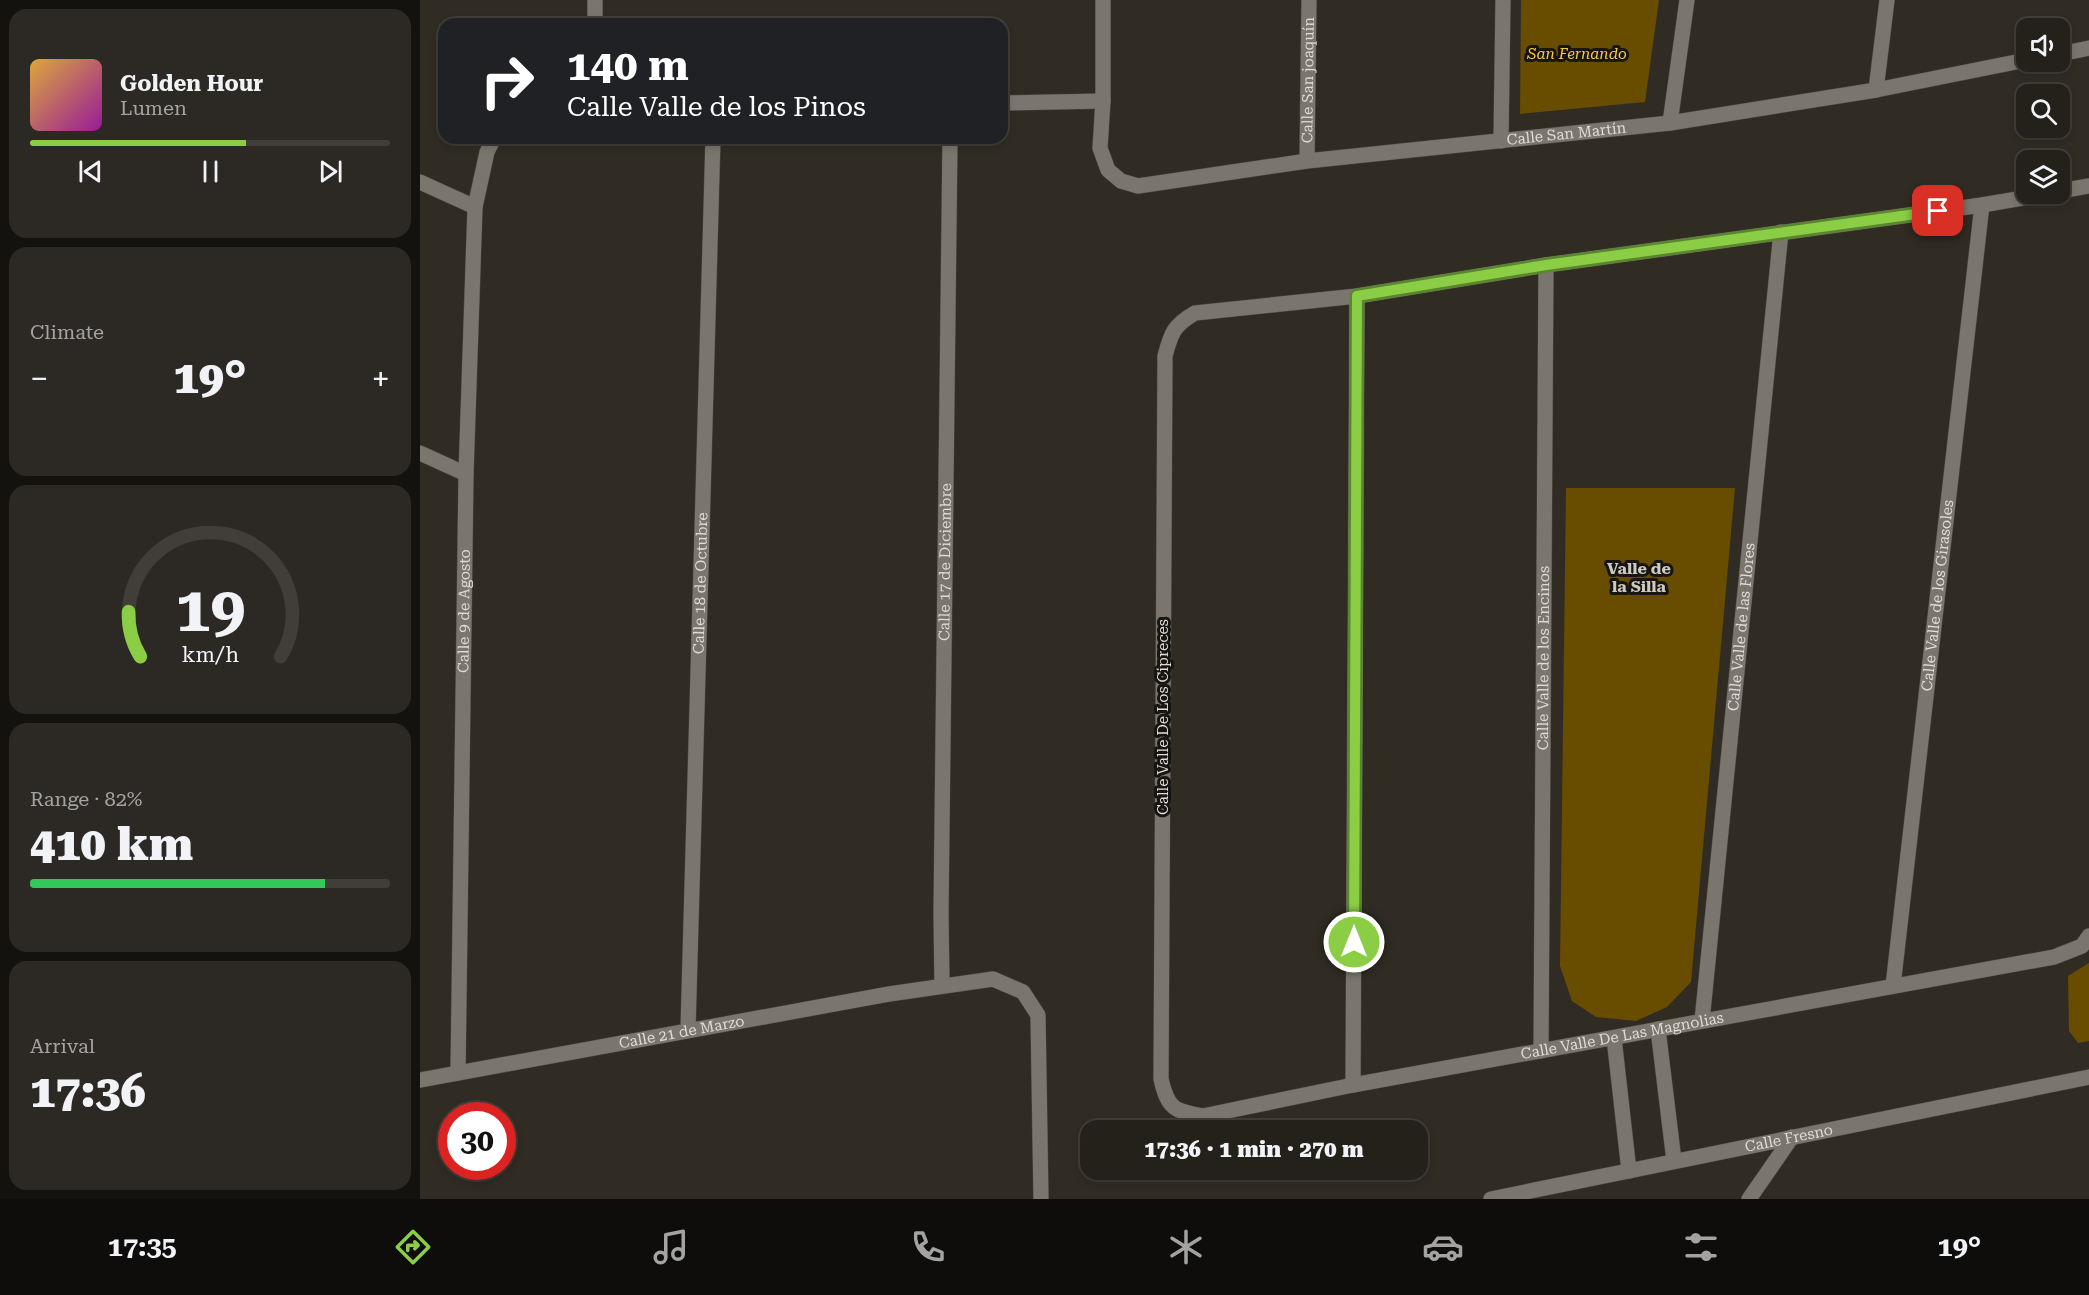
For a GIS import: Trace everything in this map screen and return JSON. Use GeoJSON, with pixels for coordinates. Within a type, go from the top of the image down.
{"type":"FeatureCollection","features":[{"type":"Feature","properties":{"kind":"street"},"geometry":{"type":"LineString","coordinates":[[595,0],[595,18]]}},
{"type":"Feature","properties":{"kind":"street"},"geometry":{"type":"LineString","coordinates":[[1008,103],[1103,101],[1103,0]]}},
{"type":"Feature","properties":{"kind":"street","name":"Calle San joaquín"},"geometry":{"type":"LineString","coordinates":[[1307,161],[1309,0]]}},
{"type":"Feature","properties":{"kind":"street"},"geometry":{"type":"LineString","coordinates":[[1501,141],[1503,0]]}},
{"type":"Feature","properties":{"kind":"street"},"geometry":{"type":"LineString","coordinates":[[1670,123],[1687,0]]}},
{"type":"Feature","properties":{"kind":"street"},"geometry":{"type":"LineString","coordinates":[[1876,90],[1887,0]]}},
{"type":"Feature","properties":{"kind":"street"},"geometry":{"type":"LineString","coordinates":[[2070,52],[2089,48]]}},
{"type":"Feature","properties":{"kind":"street","name":"Calle San Martín"},"geometry":{"type":"LineString","coordinates":[[1103,101],[1100,148],[1108,170],[1121,181],[1138,186],[1307,161],[1670,123],[1876,90],[2016,62]]}},
{"type":"Feature","properties":{"kind":"street","name":"Calle 18 de Octubre"},"geometry":{"type":"LineString","coordinates":[[688,1030],[713,144]]}},
{"type":"Feature","properties":{"kind":"street","name":"Calle 17 de Diciembre"},"geometry":{"type":"LineString","coordinates":[[942,985],[950,144]]}},
{"type":"Feature","properties":{"kind":"street","name":"Calle 9 de Agosto"},"geometry":{"type":"LineString","coordinates":[[458,1073],[466,474],[475,207],[491,145]]}},
{"type":"Feature","properties":{"kind":"street"},"geometry":{"type":"LineString","coordinates":[[420,182],[475,207]]}},
{"type":"Feature","properties":{"kind":"street"},"geometry":{"type":"LineString","coordinates":[[2070,189],[2089,186]]}},
{"type":"Feature","properties":{"kind":"street"},"geometry":{"type":"LineString","coordinates":[[1353,1085],[1357,296],[1546,265],[2016,199]]}},
{"type":"Feature","properties":{"kind":"street","name":"Calle Valle de los Girasoles"},"geometry":{"type":"LineString","coordinates":[[1893,986],[1982,205]]}},
{"type":"Feature","properties":{"kind":"street","name":"Calle Valle de las Flores"},"geometry":{"type":"LineString","coordinates":[[1702,1021],[1781,232]]}},
{"type":"Feature","properties":{"kind":"street","name":"Calle Valle de los Encinos"},"geometry":{"type":"LineString","coordinates":[[1541,1051],[1546,265]]}},
{"type":"Feature","properties":{"kind":"street","name":"Calle Valle De Los Cipreces"},"geometry":{"type":"LineString","coordinates":[[1166,1099],[1161,1079],[1165,356],[1171,334],[1180,322],[1195,313],[1357,296]]}},
{"type":"Feature","properties":{"kind":"street"},"geometry":{"type":"LineString","coordinates":[[420,453],[466,474]]}},
{"type":"Feature","properties":{"kind":"street","name":"Calle Valle De Las Magnolias"},"geometry":{"type":"LineString","coordinates":[[1166,1099],[1181,1112],[1203,1116],[1353,1085],[2054,957],[2086,941]]}},
{"type":"Feature","properties":{"kind":"street","name":"Calle 21 de Marzo"},"geometry":{"type":"LineString","coordinates":[[420,1080],[942,985],[993,979],[1023,992],[1038,1014],[1041,1199]]}},
{"type":"Feature","properties":{"kind":"street"},"geometry":{"type":"LineString","coordinates":[[1658,1029],[1674,1161]]}},
{"type":"Feature","properties":{"kind":"street"},"geometry":{"type":"LineString","coordinates":[[1614,1038],[1629,1171]]}},
{"type":"Feature","properties":{"kind":"street","name":"Calle Fresno"},"geometry":{"type":"LineString","coordinates":[[1491,1199],[2089,1077]]}},
{"type":"Feature","properties":{"kind":"street"},"geometry":{"type":"LineString","coordinates":[[1749,1199],[1792,1137]]}},
{"type":"Feature","properties":{"kind":"green space","name":"San Fernando"},"geometry":{"type":"Polygon","coordinates":[[[1521,0],[1659,0],[1645,102],[1520,114],[1521,0]]]}},
{"type":"Feature","properties":{"kind":"green space"},"geometry":{"type":"Polygon","coordinates":[[[1566,488],[1735,488],[1691,982],[1667,1007],[1636,1021],[1596,1017],[1572,1001],[1560,966],[1566,488]]]}},
{"type":"Feature","properties":{"kind":"green space"},"geometry":{"type":"Polygon","coordinates":[[[2089,963],[2089,1041],[2078,1043],[2069,1031],[2068,976],[2089,963]]]}},
{"type":"Feature","properties":{"kind":"district","name":"Valle de la Silla"},"geometry":{"type":"Point","coordinates":[1639,577]}},
{"type":"Feature","properties":{"kind":"route"},"geometry":{"type":"LineString","coordinates":[[1354,942],[1357,296],[1546,265],[1938,211]]}}]}
